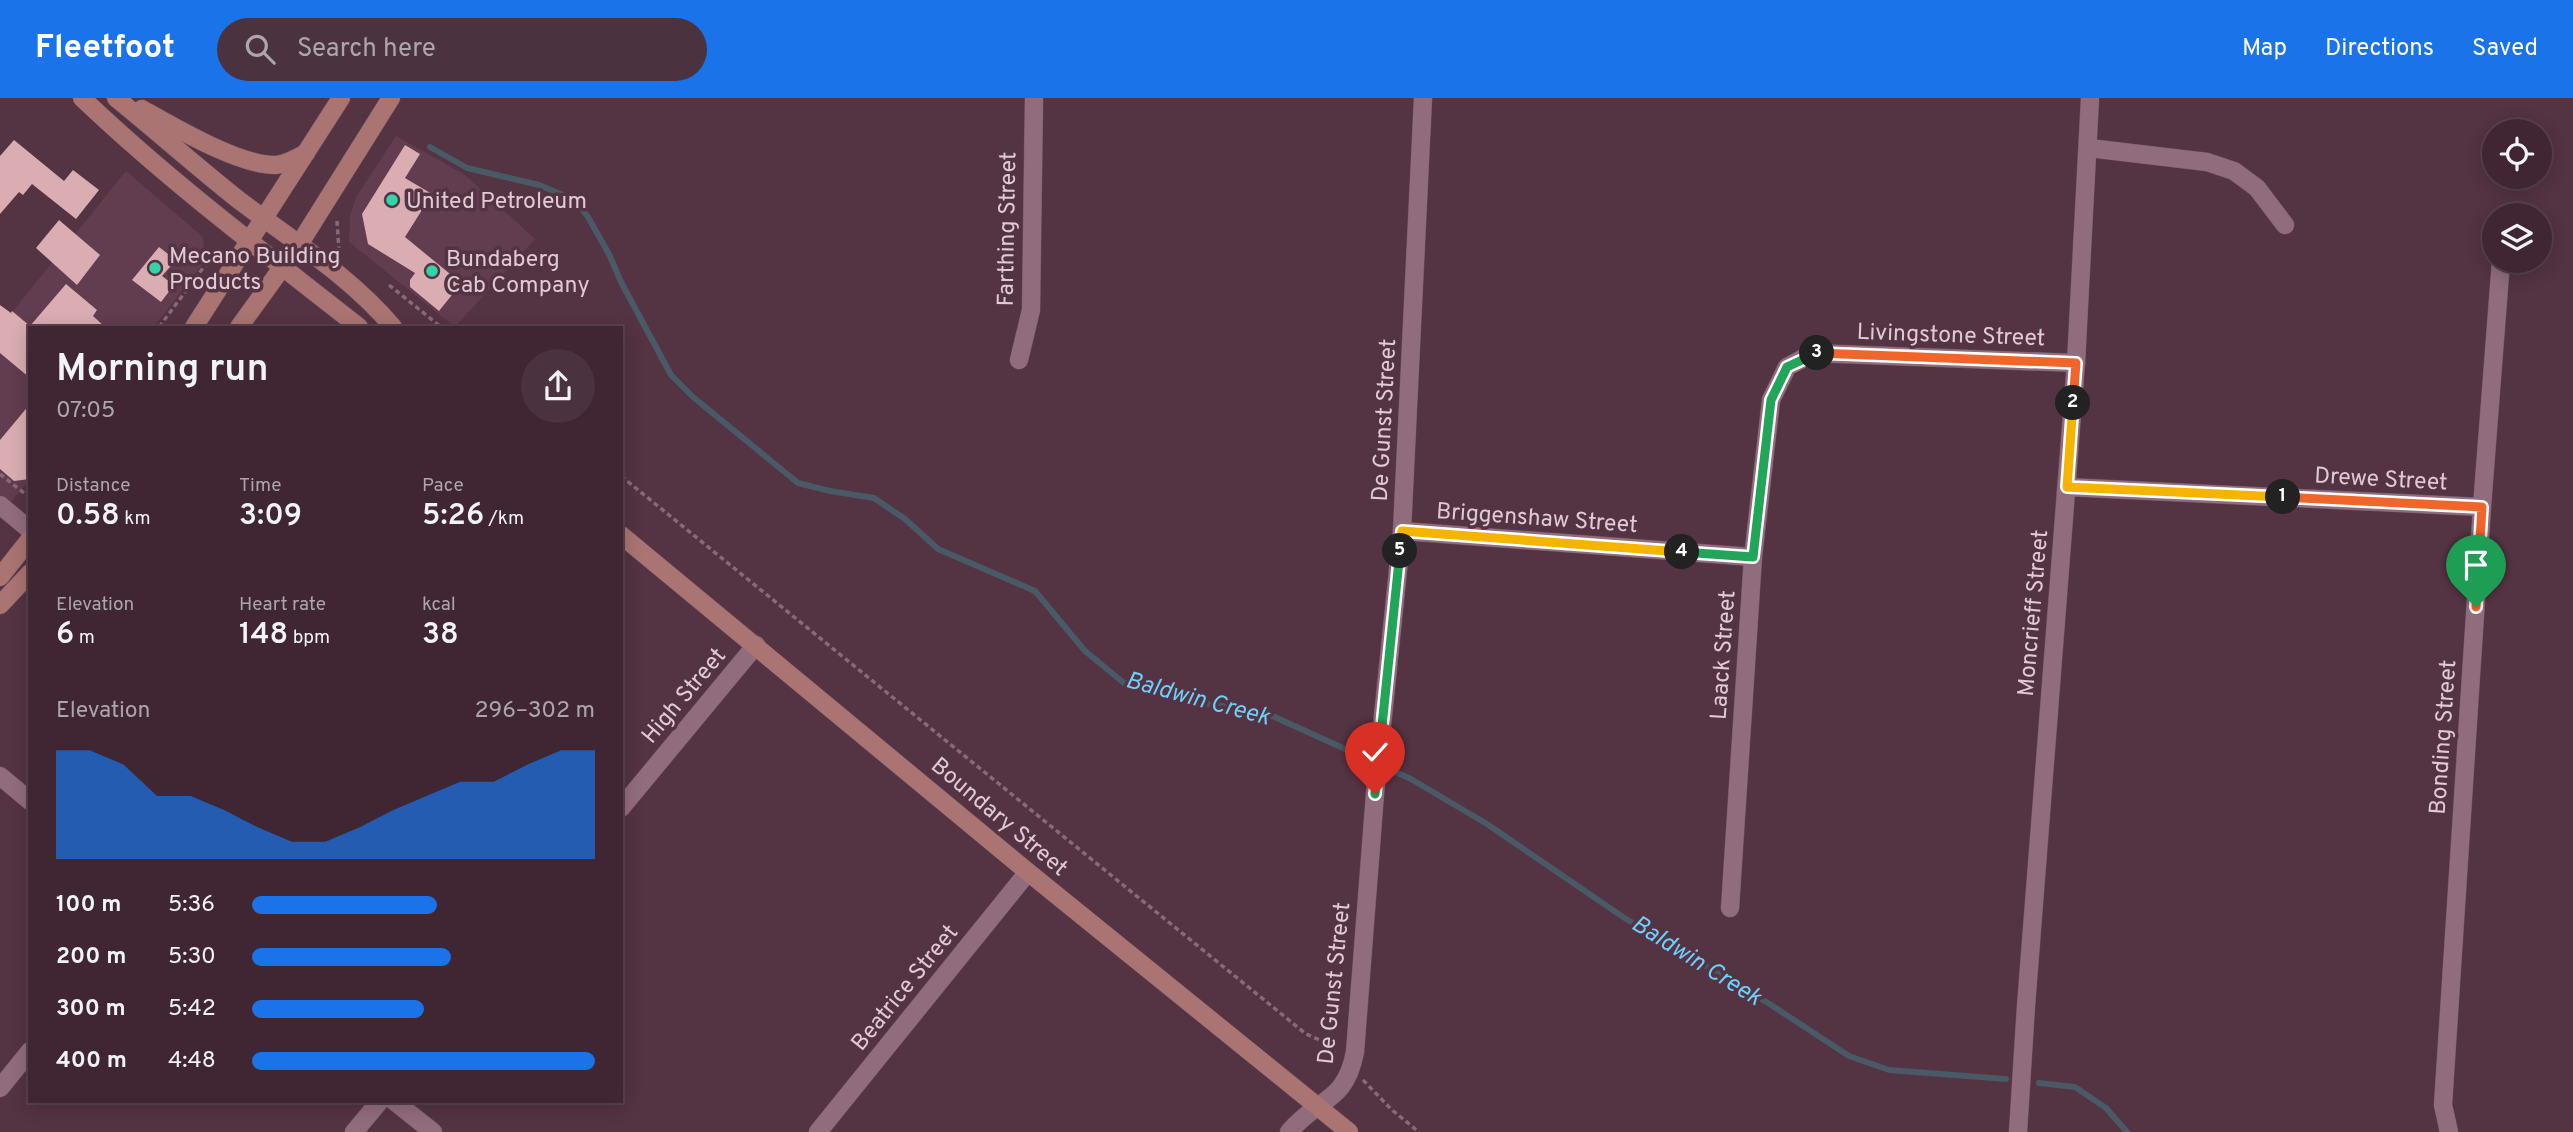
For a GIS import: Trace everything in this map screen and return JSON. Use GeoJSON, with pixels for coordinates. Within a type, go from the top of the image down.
{"type":"FeatureCollection","features":[{"type":"Feature","properties":{"kind":"street"},"geometry":{"type":"LineString","coordinates":[[82,98],[127,141],[358,326]]}},
{"type":"Feature","properties":{"kind":"street"},"geometry":{"type":"LineString","coordinates":[[116,98],[238,199],[300,243],[345,280],[392,326]]}},
{"type":"Feature","properties":{"kind":"street"},"geometry":{"type":"LineString","coordinates":[[123,98],[183,132],[246,158],[277,165],[306,153]]}},
{"type":"Feature","properties":{"kind":"street"},"geometry":{"type":"LineString","coordinates":[[195,326],[341,98]]}},
{"type":"Feature","properties":{"kind":"street"},"geometry":{"type":"LineString","coordinates":[[240,326],[300,243],[391,98]]}},
{"type":"Feature","properties":{"kind":"street","name":"Farthing Street"},"geometry":{"type":"LineString","coordinates":[[1019,360],[1031,310],[1034,98]]}},
{"type":"Feature","properties":{"kind":"street","name":"De Gunst Street"},"geometry":{"type":"LineString","coordinates":[[1289,1132],[1299,1120],[1340,1090],[1348,1078],[1355,1052],[1375,794],[1402,531],[1423,98]]}},
{"type":"Feature","properties":{"kind":"street","name":"Moncrieff Street"},"geometry":{"type":"LineString","coordinates":[[2018,1132],[2076,363],[2091,98]]}},
{"type":"Feature","properties":{"kind":"street"},"geometry":{"type":"LineString","coordinates":[[2089,148],[2207,162],[2234,171],[2256,188],[2285,225]]}},
{"type":"Feature","properties":{"kind":"street","name":"Bonding Street"},"geometry":{"type":"LineString","coordinates":[[2449,1132],[2443,1105],[2500,273]]}},
{"type":"Feature","properties":{"kind":"street","name":"Livingstone Street"},"geometry":{"type":"LineString","coordinates":[[1787,367],[1813,353],[2076,363]]}},
{"type":"Feature","properties":{"kind":"street","name":"Laack Street"},"geometry":{"type":"LineString","coordinates":[[1730,908],[1753,557],[1771,400],[1787,367]]}},
{"type":"Feature","properties":{"kind":"street","name":"Drewe Street"},"geometry":{"type":"LineString","coordinates":[[2067,487],[2482,507]]}},
{"type":"Feature","properties":{"kind":"street"},"geometry":{"type":"LineString","coordinates":[[0,505],[28,528]]}},
{"type":"Feature","properties":{"kind":"street","name":"Briggenshaw Street"},"geometry":{"type":"LineString","coordinates":[[1402,531],[1753,557]]}},
{"type":"Feature","properties":{"kind":"street","name":"Boundary Street"},"geometry":{"type":"LineString","coordinates":[[623,537],[1028,872],[1349,1132]]}},
{"type":"Feature","properties":{"kind":"street"},"geometry":{"type":"LineString","coordinates":[[0,577],[28,542]]}},
{"type":"Feature","properties":{"kind":"street"},"geometry":{"type":"LineString","coordinates":[[0,605],[28,575]]}},
{"type":"Feature","properties":{"kind":"street","name":"High Street"},"geometry":{"type":"LineString","coordinates":[[623,806],[756,645]]}},
{"type":"Feature","properties":{"kind":"street"},"geometry":{"type":"LineString","coordinates":[[0,776],[28,799]]}},
{"type":"Feature","properties":{"kind":"street","name":"Beatrice Street"},"geometry":{"type":"LineString","coordinates":[[818,1132],[1028,872]]}},
{"type":"Feature","properties":{"kind":"street"},"geometry":{"type":"LineString","coordinates":[[0,1088],[28,1054]]}},
{"type":"Feature","properties":{"kind":"street"},"geometry":{"type":"LineString","coordinates":[[354,1132],[378,1103]]}},
{"type":"Feature","properties":{"kind":"street"},"geometry":{"type":"LineString","coordinates":[[397,1103],[433,1132]]}},
{"type":"Feature","properties":{"kind":"path"},"geometry":{"type":"LineString","coordinates":[[332,218],[337,221],[337,245],[341,256]]}},
{"type":"Feature","properties":{"kind":"path"},"geometry":{"type":"LineString","coordinates":[[160,326],[212,256]]}},
{"type":"Feature","properties":{"kind":"path"},"geometry":{"type":"LineString","coordinates":[[389,285],[440,326]]}},
{"type":"Feature","properties":{"kind":"path"},"geometry":{"type":"LineString","coordinates":[[0,474],[23,495],[28,489]]}},
{"type":"Feature","properties":{"kind":"path"},"geometry":{"type":"LineString","coordinates":[[623,478],[1306,1034],[1322,1041],[1342,1060]]}},
{"type":"Feature","properties":{"kind":"path"},"geometry":{"type":"LineString","coordinates":[[1362,1079],[1392,1110],[1419,1132]]}},
{"type":"Feature","properties":{"kind":"shaded area"},"geometry":{"type":"Polygon","coordinates":[[[396,136],[465,175],[535,239],[454,326],[349,242],[350,216],[356,197],[396,136]]]}},
{"type":"Feature","properties":{"kind":"shaded area"},"geometry":{"type":"Polygon","coordinates":[[[126,171],[203,237],[205,261],[155,326],[28,326],[28,481],[0,515],[0,327],[126,171]]]}},
{"type":"Feature","properties":{"kind":"building"},"geometry":{"type":"Polygon","coordinates":[[[14,140],[64,181],[73,170],[99,190],[76,219],[32,184],[23,195],[19,192],[0,214],[0,156],[14,140]]]}},
{"type":"Feature","properties":{"kind":"building"},"geometry":{"type":"Polygon","coordinates":[[[405,145],[420,154],[405,178],[432,194],[405,237],[460,285],[439,311],[410,287],[410,280],[415,273],[368,244],[362,214],[405,145]]]}},
{"type":"Feature","properties":{"kind":"building"},"geometry":{"type":"Polygon","coordinates":[[[59,220],[100,255],[77,285],[36,248],[59,220]]]}},
{"type":"Feature","properties":{"kind":"building","name":"Mecano Building Products"},"geometry":{"type":"Polygon","coordinates":[[[159,247],[176,260],[162,276],[174,285],[161,302],[132,280],[159,247]]]}},
{"type":"Feature","properties":{"kind":"building"},"geometry":{"type":"Polygon","coordinates":[[[66,284],[97,310],[93,316],[104,326],[30,326],[66,284]]]}},
{"type":"Feature","properties":{"kind":"building"},"geometry":{"type":"Polygon","coordinates":[[[0,305],[11,313],[12,311],[30,326],[28,376],[0,353],[0,305]]]}},
{"type":"Feature","properties":{"kind":"building"},"geometry":{"type":"Polygon","coordinates":[[[28,406],[28,479],[14,481],[0,469],[0,440],[28,406]]]}},
{"type":"Feature","properties":{"kind":"waterway","name":"Baldwin Creek"},"geometry":{"type":"LineString","coordinates":[[430,147],[467,168],[539,185],[575,200],[610,256],[671,375],[693,397],[798,483],[874,498],[905,519],[938,549],[1035,591],[1085,651],[1124,683],[1187,700],[1268,714],[1411,779],[1487,824],[1623,917],[1768,1003],[1849,1056],[1889,1070],[2006,1079]]}},
{"type":"Feature","properties":{"kind":"waterway","name":"Baldwin Creek"},"geometry":{"type":"LineString","coordinates":[[2039,1083],[2075,1087],[2106,1108],[2127,1132]]}},
{"type":"Feature","properties":{"kind":"place","name":"United Petroleum"},"geometry":{"type":"Point","coordinates":[392,200]}},
{"type":"Feature","properties":{"kind":"place","name":"Mecano Building Products"},"geometry":{"type":"Point","coordinates":[155,268]}},
{"type":"Feature","properties":{"kind":"place","name":"Bundaberg Cab Company"},"geometry":{"type":"Point","coordinates":[432,271]}},
{"type":"Feature","properties":{"kind":"route"},"geometry":{"type":"LineString","coordinates":[[1375,794],[1402,531],[1753,557],[1771,400],[1787,367],[1813,353],[2076,363],[2067,487],[2482,507],[2476,607]]}}]}
